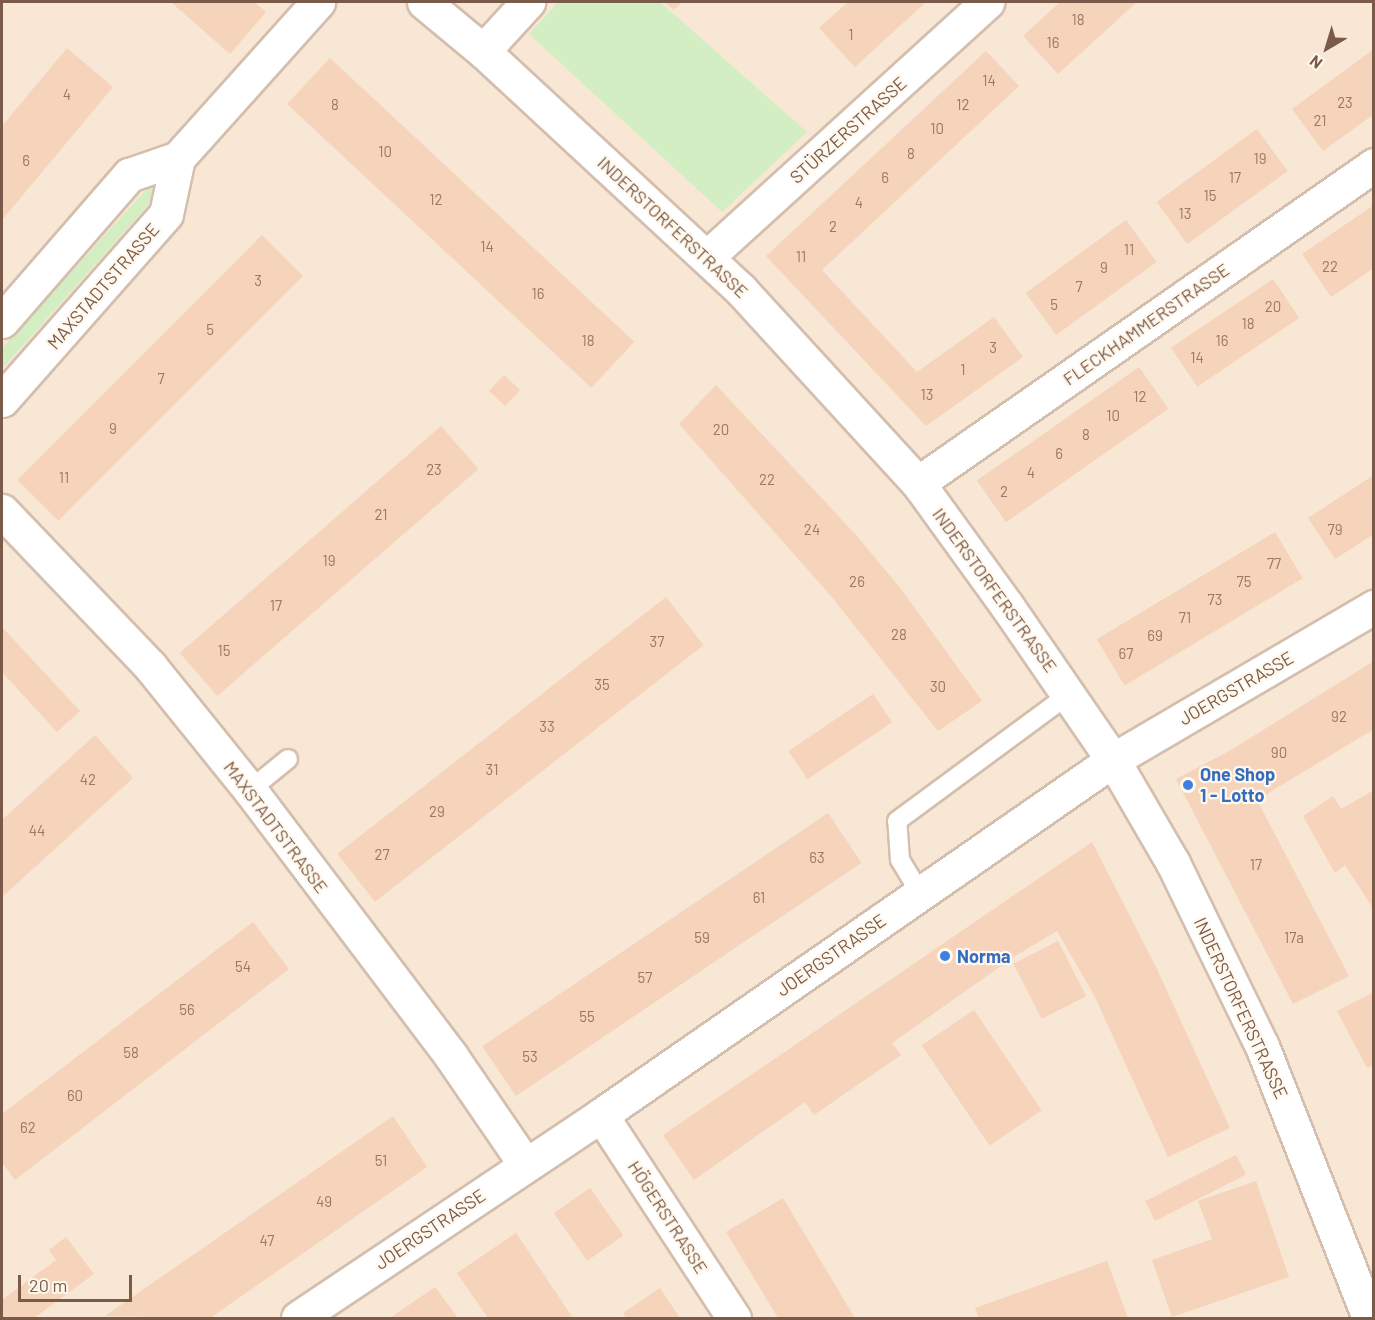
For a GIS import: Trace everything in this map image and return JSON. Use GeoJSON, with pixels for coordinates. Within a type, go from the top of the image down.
{"type":"FeatureCollection","features":[{"type":"Feature","properties":{"kind":"street","name":"MAXSTADTSTRASSE"},"geometry":{"type":"LineString","coordinates":[[2,321],[129,175],[178,158],[318,2]]}},
{"type":"Feature","properties":{"kind":"street","name":"INDERSTORFERSTRASSE"},"geometry":{"type":"LineString","coordinates":[[424,2],[483,51],[707,257],[918,483],[1069,694],[1113,760],[1173,863],[1258,1037],[1360,1316]]}},
{"type":"Feature","properties":{"kind":"street"},"geometry":{"type":"LineString","coordinates":[[483,51],[528,2]]}},
{"type":"Feature","properties":{"kind":"street","name":"STÜRZERSTRASSE"},"geometry":{"type":"LineString","coordinates":[[707,257],[987,2]]}},
{"type":"Feature","properties":{"kind":"street","name":"MAXSTADTSTRASSE"},"geometry":{"type":"LineString","coordinates":[[2,400],[166,214],[178,158]]}},
{"type":"Feature","properties":{"kind":"street","name":"FLECKHAMMERSTRASSE"},"geometry":{"type":"LineString","coordinates":[[918,483],[1374,165]]}},
{"type":"Feature","properties":{"kind":"street","name":"MAXSTADTSTRASSE"},"geometry":{"type":"LineString","coordinates":[[2,511],[150,666],[250,790],[451,1056],[525,1164]]}},
{"type":"Feature","properties":{"kind":"street","name":"JOERGSTRASSE"},"geometry":{"type":"LineString","coordinates":[[298,1318],[601,1115],[1113,760],[1374,607]]}},
{"type":"Feature","properties":{"kind":"street","name":"HÖGERSTRASSE"},"geometry":{"type":"LineString","coordinates":[[601,1115],[734,1318]]}},
{"type":"Feature","properties":{"kind":"lane"},"geometry":{"type":"LineString","coordinates":[[920,893],[900,860],[897,820],[1069,694]]}},
{"type":"Feature","properties":{"kind":"lane"},"geometry":{"type":"LineString","coordinates":[[250,790],[288,759]]}},
{"type":"Feature","properties":{"kind":"shaded area"},"geometry":{"type":"Polygon","coordinates":[[[2,2],[1373,2],[1373,1318],[2,1318],[2,2]]]}},
{"type":"Feature","properties":{"kind":"green space"},"geometry":{"type":"Polygon","coordinates":[[[558,2],[660,2],[807,132],[722,212],[529,34],[558,2]]]}},
{"type":"Feature","properties":{"kind":"green space"},"geometry":{"type":"Polygon","coordinates":[[[154,181],[162,187],[156,196],[2,369],[2,348],[154,181]]]}},
{"type":"Feature","properties":{"kind":"building"},"geometry":{"type":"Polygon","coordinates":[[[171,2],[254,2],[266,12],[230,54],[171,2]]]}},
{"type":"Feature","properties":{"kind":"building"},"geometry":{"type":"Polygon","coordinates":[[[664,2],[682,2],[674,10],[664,2]]]}},
{"type":"Feature","properties":{"kind":"building"},"geometry":{"type":"Polygon","coordinates":[[[848,2],[926,2],[855,67],[819,28],[848,2]]]}},
{"type":"Feature","properties":{"kind":"building"},"geometry":{"type":"Polygon","coordinates":[[[1060,2],[1137,2],[1058,74],[1023,36],[1060,2]]]}},
{"type":"Feature","properties":{"kind":"building"},"geometry":{"type":"Polygon","coordinates":[[[67,48],[113,87],[2,220],[2,126],[67,48]]]}},
{"type":"Feature","properties":{"kind":"building"},"geometry":{"type":"Polygon","coordinates":[[[1374,49],[1374,114],[1323,151],[1292,109],[1374,49]]]}},
{"type":"Feature","properties":{"kind":"building"},"geometry":{"type":"Polygon","coordinates":[[[986,51],[1019,86],[822,270],[917,372],[994,317],[1023,357],[926,426],[766,256],[986,51]]]}},
{"type":"Feature","properties":{"kind":"building"},"geometry":{"type":"Polygon","coordinates":[[[330,58],[634,342],[591,388],[287,104],[330,58]]]}},
{"type":"Feature","properties":{"kind":"building"},"geometry":{"type":"Polygon","coordinates":[[[1257,129],[1288,171],[1187,244],[1157,202],[1257,129]]]}},
{"type":"Feature","properties":{"kind":"building"},"geometry":{"type":"Polygon","coordinates":[[[1374,205],[1374,268],[1331,297],[1302,254],[1374,205]]]}},
{"type":"Feature","properties":{"kind":"building"},"geometry":{"type":"Polygon","coordinates":[[[1126,220],[1157,262],[1056,335],[1026,293],[1126,220]]]}},
{"type":"Feature","properties":{"kind":"building"},"geometry":{"type":"Polygon","coordinates":[[[262,235],[303,276],[58,521],[17,480],[262,235]]]}},
{"type":"Feature","properties":{"kind":"building"},"geometry":{"type":"Polygon","coordinates":[[[1273,279],[1299,318],[1197,387],[1171,348],[1273,279]]]}},
{"type":"Feature","properties":{"kind":"building"},"geometry":{"type":"Polygon","coordinates":[[[1139,367],[1168,409],[1006,522],[977,481],[1139,367]]]}},
{"type":"Feature","properties":{"kind":"building"},"geometry":{"type":"Polygon","coordinates":[[[504,375],[520,390],[505,406],[489,391],[504,375]]]}},
{"type":"Feature","properties":{"kind":"building"},"geometry":{"type":"Polygon","coordinates":[[[716,385],[857,536],[901,589],[982,701],[938,731],[831,596],[679,424],[716,385]]]}},
{"type":"Feature","properties":{"kind":"building"},"geometry":{"type":"Polygon","coordinates":[[[441,426],[478,469],[217,696],[180,653],[441,426]]]}},
{"type":"Feature","properties":{"kind":"building"},"geometry":{"type":"Polygon","coordinates":[[[1374,475],[1374,534],[1335,559],[1308,518],[1374,475]]]}},
{"type":"Feature","properties":{"kind":"building"},"geometry":{"type":"Polygon","coordinates":[[[1275,532],[1303,578],[1125,685],[1097,639],[1275,532]]]}},
{"type":"Feature","properties":{"kind":"building"},"geometry":{"type":"Polygon","coordinates":[[[666,597],[704,645],[375,902],[337,854],[666,597]]]}},
{"type":"Feature","properties":{"kind":"building"},"geometry":{"type":"Polygon","coordinates":[[[2,627],[80,711],[57,732],[2,672],[2,627]]]}},
{"type":"Feature","properties":{"kind":"building"},"geometry":{"type":"Polygon","coordinates":[[[1374,661],[1374,729],[1257,800],[1349,976],[1293,1004],[1176,779],[1231,750],[1374,661]]]}},
{"type":"Feature","properties":{"kind":"building"},"geometry":{"type":"Polygon","coordinates":[[[873,694],[892,722],[807,779],[788,751],[873,694]]]}},
{"type":"Feature","properties":{"kind":"building"},"geometry":{"type":"Polygon","coordinates":[[[95,735],[133,778],[2,897],[2,820],[95,735]]]}},
{"type":"Feature","properties":{"kind":"building"},"geometry":{"type":"Polygon","coordinates":[[[1374,790],[1374,910],[1345,865],[1335,873],[1303,816],[1333,796],[1341,809],[1374,790]]]}},
{"type":"Feature","properties":{"kind":"building"},"geometry":{"type":"Polygon","coordinates":[[[828,813],[862,863],[516,1096],[482,1046],[828,813]]]}},
{"type":"Feature","properties":{"kind":"building"},"geometry":{"type":"Polygon","coordinates":[[[1092,842],[1156,967],[1230,1128],[1168,1157],[1094,995],[1057,931],[1015,956],[892,1043],[901,1055],[814,1115],[805,1102],[694,1180],[663,1135],[1092,842]]]}},
{"type":"Feature","properties":{"kind":"building"},"geometry":{"type":"Polygon","coordinates":[[[253,922],[289,969],[15,1180],[2,1162],[2,1114],[253,922]]]}},
{"type":"Feature","properties":{"kind":"building"},"geometry":{"type":"Polygon","coordinates":[[[1058,941],[1086,996],[1042,1019],[1013,964],[1058,941]]]}},
{"type":"Feature","properties":{"kind":"building"},"geometry":{"type":"Polygon","coordinates":[[[1374,992],[1374,1064],[1367,1068],[1337,1011],[1374,992]]]}},
{"type":"Feature","properties":{"kind":"building"},"geometry":{"type":"Polygon","coordinates":[[[974,1010],[1042,1110],[989,1146],[922,1045],[974,1010]]]}},
{"type":"Feature","properties":{"kind":"building"},"geometry":{"type":"Polygon","coordinates":[[[393,1116],[427,1167],[210,1318],[105,1316],[393,1116]]]}},
{"type":"Feature","properties":{"kind":"building"},"geometry":{"type":"Polygon","coordinates":[[[1236,1155],[1246,1175],[1155,1221],[1145,1201],[1236,1155]]]}},
{"type":"Feature","properties":{"kind":"building"},"geometry":{"type":"Polygon","coordinates":[[[1256,1181],[1289,1277],[1172,1317],[1152,1260],[1212,1239],[1198,1201],[1256,1181]]]}},
{"type":"Feature","properties":{"kind":"building"},"geometry":{"type":"Polygon","coordinates":[[[590,1188],[623,1236],[587,1261],[554,1213],[590,1188]]]}},
{"type":"Feature","properties":{"kind":"building"},"geometry":{"type":"Polygon","coordinates":[[[783,1198],[855,1318],[778,1318],[726,1232],[783,1198]]]}},
{"type":"Feature","properties":{"kind":"building"},"geometry":{"type":"Polygon","coordinates":[[[516,1233],[573,1318],[488,1318],[457,1273],[516,1233]]]}},
{"type":"Feature","properties":{"kind":"building"},"geometry":{"type":"Polygon","coordinates":[[[66,1237],[94,1274],[34,1318],[3,1318],[2,1300],[56,1260],[49,1250],[66,1237]]]}},
{"type":"Feature","properties":{"kind":"building"},"geometry":{"type":"Polygon","coordinates":[[[1107,1261],[1128,1318],[979,1318],[975,1308],[1107,1261]]]}},
{"type":"Feature","properties":{"kind":"building"},"geometry":{"type":"Polygon","coordinates":[[[435,1287],[458,1318],[390,1318],[435,1287]]]}},
{"type":"Feature","properties":{"kind":"building"},"geometry":{"type":"Polygon","coordinates":[[[660,1288],[680,1318],[626,1318],[623,1313],[660,1288]]]}},
{"type":"Feature","properties":{"kind":"place","name":"One Shop 1 - Lotto"},"geometry":{"type":"Point","coordinates":[1188,785]}},
{"type":"Feature","properties":{"kind":"place","name":"Norma"},"geometry":{"type":"Point","coordinates":[945,956]}}]}
